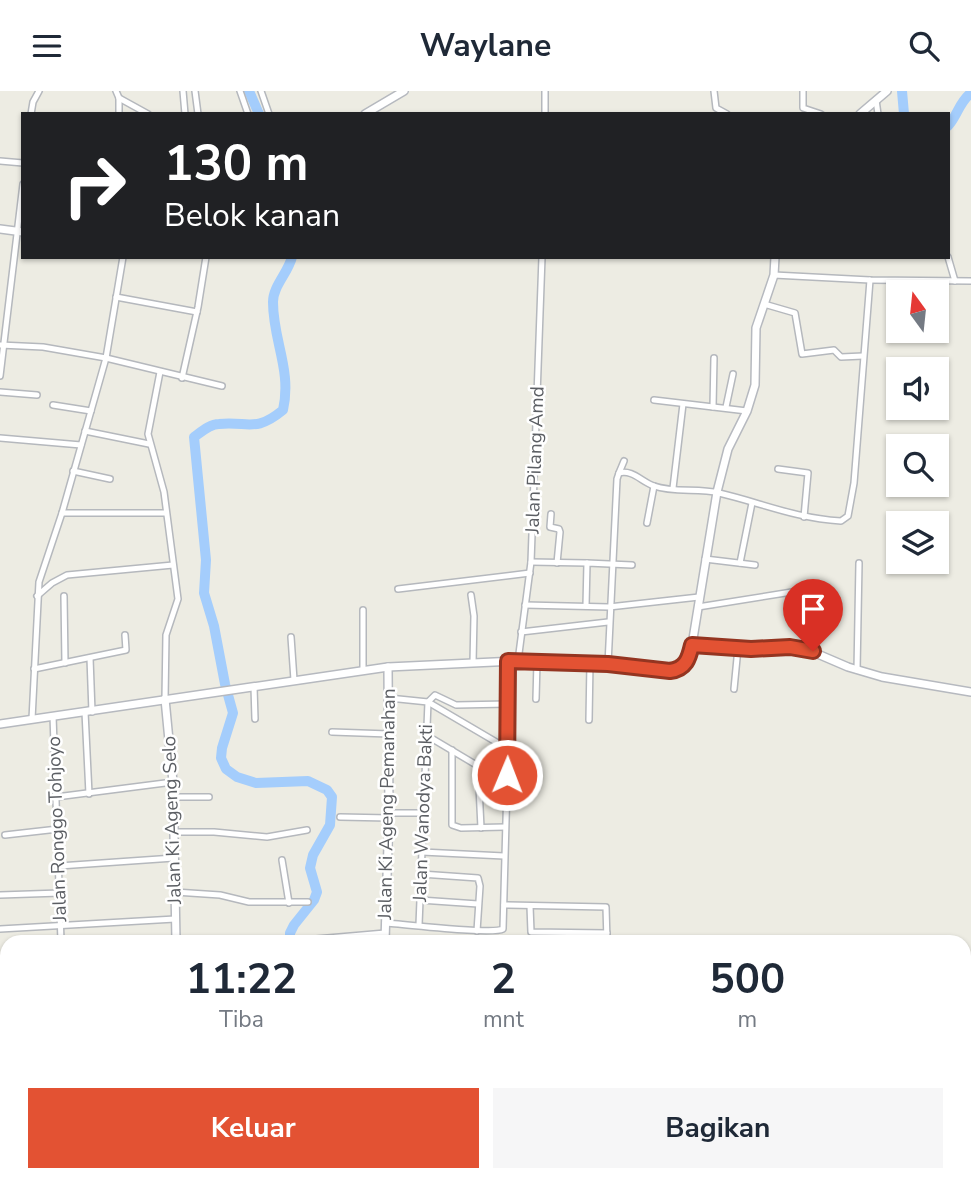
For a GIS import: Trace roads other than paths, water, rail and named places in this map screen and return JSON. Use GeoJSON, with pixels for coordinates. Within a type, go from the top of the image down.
{"type":"FeatureCollection","features":[{"type":"Feature","properties":{"kind":"street"},"geometry":{"type":"LineString","coordinates":[[31,112],[39,91]]}},
{"type":"Feature","properties":{"kind":"street"},"geometry":{"type":"LineString","coordinates":[[183,91],[185,112]]}},
{"type":"Feature","properties":{"kind":"street"},"geometry":{"type":"LineString","coordinates":[[195,91],[198,112]]}},
{"type":"Feature","properties":{"kind":"street"},"geometry":{"type":"LineString","coordinates":[[240,91],[247,112]]}},
{"type":"Feature","properties":{"kind":"street"},"geometry":{"type":"LineString","coordinates":[[261,91],[269,112]]}},
{"type":"Feature","properties":{"kind":"street"},"geometry":{"type":"LineString","coordinates":[[386,91],[387,101]]}},
{"type":"Feature","properties":{"kind":"street"},"geometry":{"type":"LineString","coordinates":[[368,112],[404,91]]}},
{"type":"Feature","properties":{"kind":"street"},"geometry":{"type":"LineString","coordinates":[[545,91],[545,112]]}},
{"type":"Feature","properties":{"kind":"street"},"geometry":{"type":"LineString","coordinates":[[714,91],[716,108],[723,112]]}},
{"type":"Feature","properties":{"kind":"street"},"geometry":{"type":"LineString","coordinates":[[803,91],[803,108],[815,112]]}},
{"type":"Feature","properties":{"kind":"street"},"geometry":{"type":"LineString","coordinates":[[862,112],[887,91]]}},
{"type":"Feature","properties":{"kind":"street"},"geometry":{"type":"LineString","coordinates":[[119,94],[119,112]]}},
{"type":"Feature","properties":{"kind":"street"},"geometry":{"type":"LineString","coordinates":[[119,94],[145,112]]}},
{"type":"Feature","properties":{"kind":"street"},"geometry":{"type":"LineString","coordinates":[[876,100],[878,112]]}},
{"type":"Feature","properties":{"kind":"street"},"geometry":{"type":"LineString","coordinates":[[0,161],[21,163]]}},
{"type":"Feature","properties":{"kind":"street"},"geometry":{"type":"LineString","coordinates":[[0,229],[20,232],[2,345],[0,376]]}},
{"type":"Feature","properties":{"kind":"street"},"geometry":{"type":"LineString","coordinates":[[32,719],[39,582],[106,358],[123,259]]}},
{"type":"Feature","properties":{"kind":"street"},"geometry":{"type":"LineString","coordinates":[[182,378],[206,259]]}},
{"type":"Feature","properties":{"kind":"street","name":"Jalan Pilang Amd"},"geometry":{"type":"LineString","coordinates":[[519,661],[531,562],[542,259]]}},
{"type":"Feature","properties":{"kind":"street"},"geometry":{"type":"LineString","coordinates":[[0,724],[388,667],[519,661],[676,670],[687,663],[692,645],[717,492],[728,449],[747,411],[756,374],[756,328],[774,275],[775,259]]}},
{"type":"Feature","properties":{"kind":"street"},"geometry":{"type":"LineString","coordinates":[[949,259],[955,281]]}},
{"type":"Feature","properties":{"kind":"street"},"geometry":{"type":"LineString","coordinates":[[774,275],[971,281]]}},
{"type":"Feature","properties":{"kind":"street"},"geometry":{"type":"LineString","coordinates":[[619,473],[631,474],[654,486],[717,492],[804,517],[841,521],[846,518],[854,484],[870,280]]}},
{"type":"Feature","properties":{"kind":"street"},"geometry":{"type":"LineString","coordinates":[[116,297],[197,312]]}},
{"type":"Feature","properties":{"kind":"street"},"geometry":{"type":"LineString","coordinates":[[764,304],[795,313],[802,354],[834,350],[841,357],[863,356]]}},
{"type":"Feature","properties":{"kind":"street"},"geometry":{"type":"LineString","coordinates":[[2,345],[43,347],[106,358],[222,386]]}},
{"type":"Feature","properties":{"kind":"street"},"geometry":{"type":"LineString","coordinates":[[713,407],[714,358]]}},
{"type":"Feature","properties":{"kind":"street"},"geometry":{"type":"LineString","coordinates":[[160,372],[148,428],[149,443],[163,485],[178,601],[166,635],[165,699]]}},
{"type":"Feature","properties":{"kind":"street"},"geometry":{"type":"LineString","coordinates":[[726,407],[733,374]]}},
{"type":"Feature","properties":{"kind":"street"},"geometry":{"type":"LineString","coordinates":[[0,392],[37,394]]}},
{"type":"Feature","properties":{"kind":"street"},"geometry":{"type":"LineString","coordinates":[[654,400],[747,411]]}},
{"type":"Feature","properties":{"kind":"street"},"geometry":{"type":"LineString","coordinates":[[673,488],[683,404]]}},
{"type":"Feature","properties":{"kind":"street"},"geometry":{"type":"LineString","coordinates":[[53,405],[91,411]]}},
{"type":"Feature","properties":{"kind":"street"},"geometry":{"type":"LineString","coordinates":[[85,431],[149,443]]}},
{"type":"Feature","properties":{"kind":"street"},"geometry":{"type":"LineString","coordinates":[[0,438],[81,445]]}},
{"type":"Feature","properties":{"kind":"street"},"geometry":{"type":"LineString","coordinates":[[608,664],[617,479],[624,461]]}},
{"type":"Feature","properties":{"kind":"street"},"geometry":{"type":"LineString","coordinates":[[778,470],[808,473],[804,517]]}},
{"type":"Feature","properties":{"kind":"street"},"geometry":{"type":"LineString","coordinates":[[74,471],[110,479]]}},
{"type":"Feature","properties":{"kind":"street"},"geometry":{"type":"LineString","coordinates":[[647,523],[654,486]]}},
{"type":"Feature","properties":{"kind":"street"},"geometry":{"type":"LineString","coordinates":[[740,563],[752,503]]}},
{"type":"Feature","properties":{"kind":"street"},"geometry":{"type":"LineString","coordinates":[[61,513],[166,513]]}},
{"type":"Feature","properties":{"kind":"street"},"geometry":{"type":"LineString","coordinates":[[551,514],[550,527],[560,532],[556,563]]}},
{"type":"Feature","properties":{"kind":"street"},"geometry":{"type":"LineString","coordinates":[[705,559],[755,565]]}},
{"type":"Feature","properties":{"kind":"street"},"geometry":{"type":"LineString","coordinates":[[531,562],[632,565]]}},
{"type":"Feature","properties":{"kind":"street"},"geometry":{"type":"LineString","coordinates":[[858,670],[859,562]]}},
{"type":"Feature","properties":{"kind":"street"},"geometry":{"type":"LineString","coordinates":[[586,606],[587,563]]}},
{"type":"Feature","properties":{"kind":"street"},"geometry":{"type":"LineString","coordinates":[[37,596],[67,575],[173,565]]}},
{"type":"Feature","properties":{"kind":"street"},"geometry":{"type":"LineString","coordinates":[[398,589],[530,573]]}},
{"type":"Feature","properties":{"kind":"street"},"geometry":{"type":"LineString","coordinates":[[698,607],[798,591]]}},
{"type":"Feature","properties":{"kind":"street"},"geometry":{"type":"LineString","coordinates":[[471,595],[474,616],[473,663]]}},
{"type":"Feature","properties":{"kind":"street"},"geometry":{"type":"LineString","coordinates":[[64,596],[65,663]]}},
{"type":"Feature","properties":{"kind":"street"},"geometry":{"type":"LineString","coordinates":[[526,605],[609,607],[699,597]]}},
{"type":"Feature","properties":{"kind":"street"},"geometry":{"type":"LineString","coordinates":[[363,610],[363,671]]}},
{"type":"Feature","properties":{"kind":"street"},"geometry":{"type":"LineString","coordinates":[[521,632],[608,622]]}},
{"type":"Feature","properties":{"kind":"street"},"geometry":{"type":"LineString","coordinates":[[34,669],[126,650],[125,635]]}},
{"type":"Feature","properties":{"kind":"street"},"geometry":{"type":"LineString","coordinates":[[291,637],[294,680]]}},
{"type":"Feature","properties":{"kind":"street"},"geometry":{"type":"LineString","coordinates":[[692,645],[806,649],[858,670],[903,682],[971,692]]}},
{"type":"Feature","properties":{"kind":"street"},"geometry":{"type":"LineString","coordinates":[[734,689],[738,648]]}},
{"type":"Feature","properties":{"kind":"street"},"geometry":{"type":"LineString","coordinates":[[89,794],[90,658]]}},
{"type":"Feature","properties":{"kind":"street"},"geometry":{"type":"LineString","coordinates":[[385,923],[477,931],[503,929],[508,661]]}},
{"type":"Feature","properties":{"kind":"street"},"geometry":{"type":"LineString","coordinates":[[536,699],[537,662]]}},
{"type":"Feature","properties":{"kind":"street"},"geometry":{"type":"LineString","coordinates":[[589,720],[590,663]]}},
{"type":"Feature","properties":{"kind":"street","name":"Jalan Ki Ageng Pemanahan"},"geometry":{"type":"LineString","coordinates":[[385,935],[389,815],[388,667]]}},
{"type":"Feature","properties":{"kind":"street"},"geometry":{"type":"LineString","coordinates":[[254,687],[255,719]]}},
{"type":"Feature","properties":{"kind":"street"},"geometry":{"type":"LineString","coordinates":[[428,702],[435,695],[453,705],[508,704]]}},
{"type":"Feature","properties":{"kind":"street"},"geometry":{"type":"LineString","coordinates":[[388,698],[428,702],[508,749]]}},
{"type":"Feature","properties":{"kind":"street","name":"Jalan Ki Ageng Selo"},"geometry":{"type":"LineString","coordinates":[[165,699],[173,782],[176,935]]}},
{"type":"Feature","properties":{"kind":"street","name":"Jalan Wanodya Bakti"},"geometry":{"type":"LineString","coordinates":[[419,925],[428,702]]}},
{"type":"Feature","properties":{"kind":"street","name":"Jalan Ronggo Tohjoyo"},"geometry":{"type":"LineString","coordinates":[[53,716],[61,935]]}},
{"type":"Feature","properties":{"kind":"street"},"geometry":{"type":"LineString","coordinates":[[332,732],[389,734]]}},
{"type":"Feature","properties":{"kind":"street"},"geometry":{"type":"LineString","coordinates":[[426,735],[480,769],[481,828]]}},
{"type":"Feature","properties":{"kind":"street"},"geometry":{"type":"LineString","coordinates":[[452,750],[451,824],[456,827],[505,827]]}},
{"type":"Feature","properties":{"kind":"street"},"geometry":{"type":"LineString","coordinates":[[56,797],[173,782]]}},
{"type":"Feature","properties":{"kind":"street"},"geometry":{"type":"LineString","coordinates":[[173,797],[209,797]]}},
{"type":"Feature","properties":{"kind":"street"},"geometry":{"type":"LineString","coordinates":[[340,817],[424,813]]}},
{"type":"Feature","properties":{"kind":"street"},"geometry":{"type":"LineString","coordinates":[[5,835],[58,829]]}},
{"type":"Feature","properties":{"kind":"street"},"geometry":{"type":"LineString","coordinates":[[173,832],[215,832],[267,837],[307,830]]}},
{"type":"Feature","properties":{"kind":"street"},"geometry":{"type":"LineString","coordinates":[[422,852],[504,856]]}},
{"type":"Feature","properties":{"kind":"street"},"geometry":{"type":"LineString","coordinates":[[59,866],[174,858]]}},
{"type":"Feature","properties":{"kind":"street"},"geometry":{"type":"LineString","coordinates":[[282,860],[289,903]]}},
{"type":"Feature","properties":{"kind":"street"},"geometry":{"type":"LineString","coordinates":[[421,874],[476,877],[481,886],[477,931]]}},
{"type":"Feature","properties":{"kind":"street"},"geometry":{"type":"LineString","coordinates":[[175,892],[214,894],[249,902],[308,902]]}},
{"type":"Feature","properties":{"kind":"street"},"geometry":{"type":"LineString","coordinates":[[0,895],[60,893]]}},
{"type":"Feature","properties":{"kind":"street"},"geometry":{"type":"LineString","coordinates":[[420,900],[478,904]]}},
{"type":"Feature","properties":{"kind":"street"},"geometry":{"type":"LineString","coordinates":[[504,905],[530,905],[606,907],[607,933],[532,933],[530,905]]}},
{"type":"Feature","properties":{"kind":"street"},"geometry":{"type":"LineString","coordinates":[[0,929],[175,919]]}},
{"type":"Feature","properties":{"kind":"waterway"},"geometry":{"type":"LineString","coordinates":[[249,91],[258,112]]}},
{"type":"Feature","properties":{"kind":"waterway"},"geometry":{"type":"LineString","coordinates":[[902,91],[904,112]]}},
{"type":"Feature","properties":{"kind":"waterway"},"geometry":{"type":"LineString","coordinates":[[950,123],[971,93]]}},
{"type":"Feature","properties":{"kind":"waterway"},"geometry":{"type":"LineString","coordinates":[[290,935],[317,892],[310,868],[313,855],[330,825],[332,797],[327,790],[308,781],[256,783],[237,777],[226,769],[221,758],[233,713],[204,593],[206,560],[194,437],[216,424],[258,424],[283,410],[284,369],[273,302],[275,290],[291,259]]}}]}
